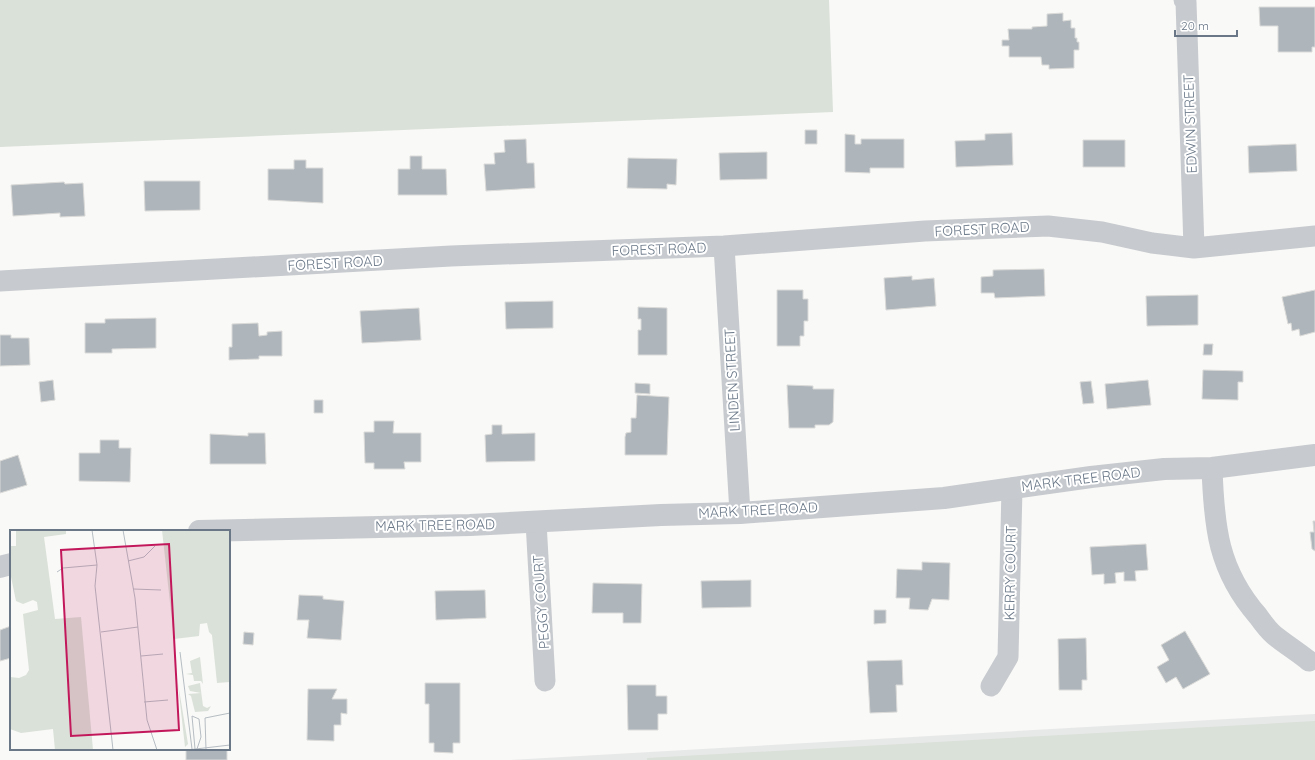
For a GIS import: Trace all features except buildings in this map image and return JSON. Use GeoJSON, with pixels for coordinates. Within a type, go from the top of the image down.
{"type":"FeatureCollection","features":[{"type":"Feature","properties":{"kind":"street","name":"EDWIN STREET"},"geometry":{"type":"LineString","coordinates":[[1184,0],[1186,2],[1194,248]]}},
{"type":"Feature","properties":{"kind":"street","name":"FOREST ROAD"},"geometry":{"type":"LineString","coordinates":[[0,281],[450,256],[724,246],[925,231],[1048,226],[1102,232],[1152,243],[1194,248],[1315,236]]}},
{"type":"Feature","properties":{"kind":"street","name":"LINDEN STREET"},"geometry":{"type":"LineString","coordinates":[[724,246],[740,513]]}},
{"type":"Feature","properties":{"kind":"street","name":"MARK TREE ROAD"},"geometry":{"type":"LineString","coordinates":[[209,530],[536,522],[661,515],[740,513],[944,498],[1091,477],[1164,469],[1212,468],[1315,455]]}},
{"type":"Feature","properties":{"kind":"street"},"geometry":{"type":"LineString","coordinates":[[1212,468],[1213,510],[1220,548],[1232,581],[1247,603],[1274,635],[1309,661]]}},
{"type":"Feature","properties":{"kind":"street","name":"KERRY COURT"},"geometry":{"type":"LineString","coordinates":[[991,686],[1008,657],[1012,488]]}},
{"type":"Feature","properties":{"kind":"street","name":"PEGGY COURT"},"geometry":{"type":"LineString","coordinates":[[536,522],[546,681]]}},
{"type":"Feature","properties":{"kind":"street"},"geometry":{"type":"LineString","coordinates":[[0,567],[10,564]]}},
{"type":"Feature","properties":{"kind":"shaded area"},"geometry":{"type":"Polygon","coordinates":[[[0,0],[829,0],[833,112],[0,147],[0,0]]]}},
{"type":"Feature","properties":{"kind":"shaded area"},"geometry":{"type":"Polygon","coordinates":[[[1315,714],[1315,760],[510,760],[1315,714]]]}},
{"type":"Feature","properties":{"kind":"shaded area"},"geometry":{"type":"Polygon","coordinates":[[[1315,721],[1315,760],[647,760],[647,758],[1315,721]]]}}]}
